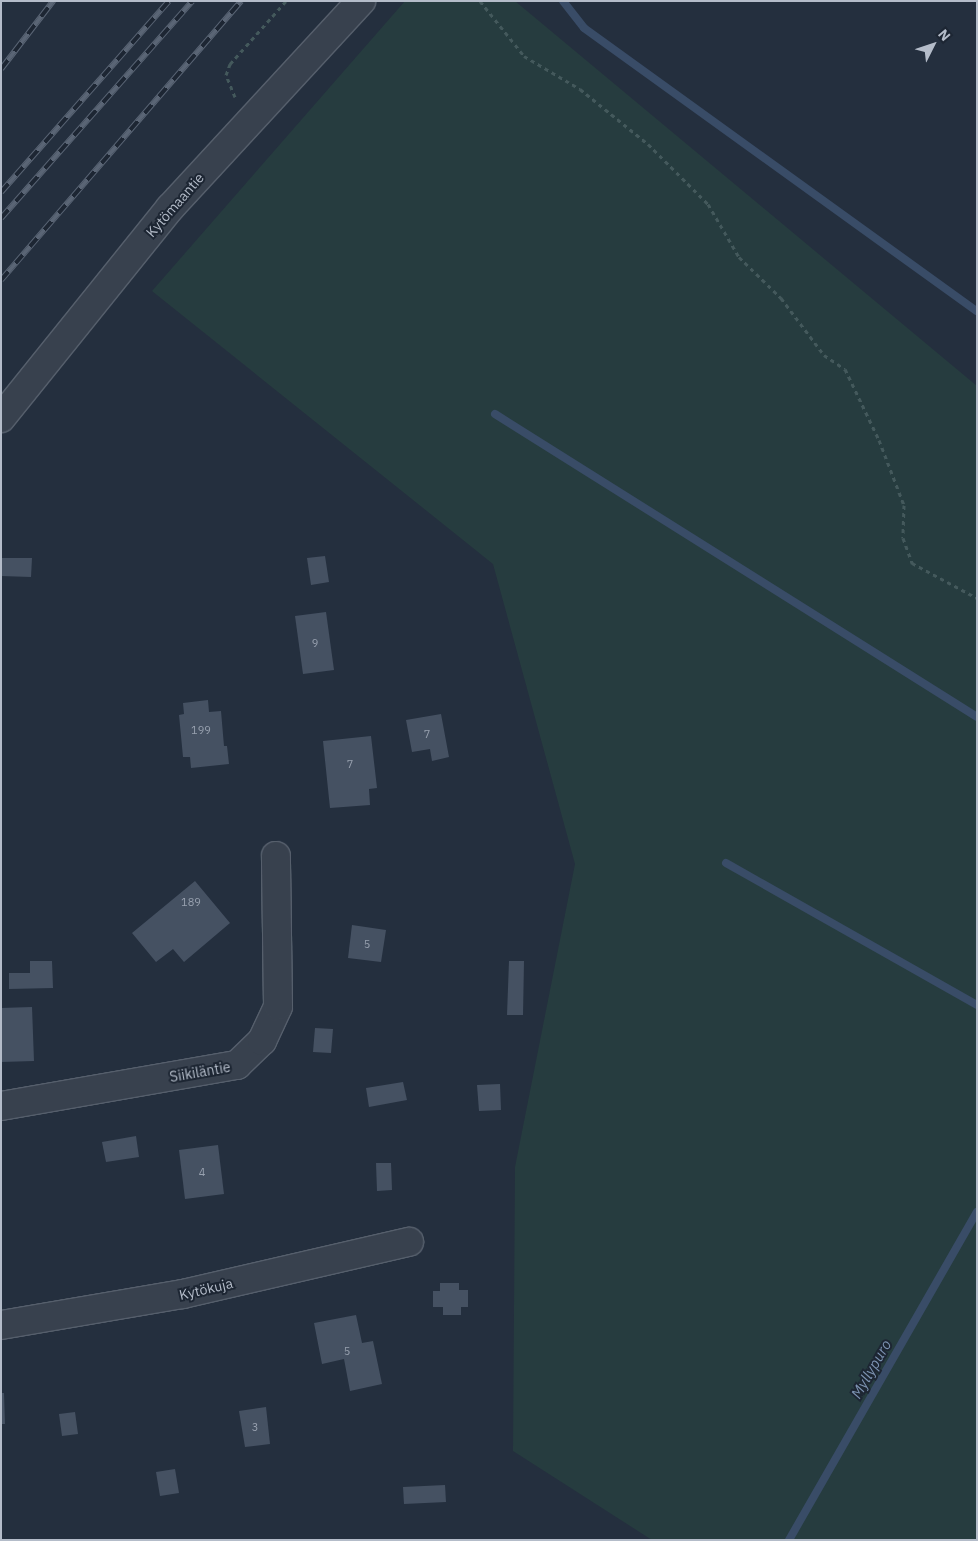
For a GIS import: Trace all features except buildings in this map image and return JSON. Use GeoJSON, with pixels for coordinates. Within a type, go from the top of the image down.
{"type":"FeatureCollection","features":[{"type":"Feature","properties":{"kind":"street","name":"Kytömaantie"},"geometry":{"type":"LineString","coordinates":[[1,418],[170,208],[362,1]]}},
{"type":"Feature","properties":{"kind":"street","name":"Siikiläntie"},"geometry":{"type":"LineString","coordinates":[[1,1106],[237,1065],[262,1041],[278,1006],[276,856]]}},
{"type":"Feature","properties":{"kind":"street","name":"Kytökuja"},"geometry":{"type":"LineString","coordinates":[[1,1324],[183,1294],[409,1242]]}},
{"type":"Feature","properties":{"kind":"path"},"geometry":{"type":"LineString","coordinates":[[247,125],[226,75],[230,64],[286,1]]}},
{"type":"Feature","properties":{"kind":"path"},"geometry":{"type":"LineString","coordinates":[[480,1],[524,56],[580,89],[648,144],[701,198],[739,257],[781,298],[824,355],[845,369],[879,440],[904,505],[904,538],[912,563],[977,598]]}},
{"type":"Feature","properties":{"kind":"green space"},"geometry":{"type":"Polygon","coordinates":[[[405,1],[515,1],[977,386],[977,1540],[652,1540],[513,1451],[515,1167],[575,864],[493,564],[152,291],[405,1]]]}},
{"type":"Feature","properties":{"kind":"waterway"},"geometry":{"type":"LineString","coordinates":[[563,1],[584,28],[977,311]]}},
{"type":"Feature","properties":{"kind":"waterway"},"geometry":{"type":"LineString","coordinates":[[495,414],[977,717]]}},
{"type":"Feature","properties":{"kind":"waterway"},"geometry":{"type":"LineString","coordinates":[[726,863],[977,1005]]}},
{"type":"Feature","properties":{"kind":"waterway","name":"Myllypuro"},"geometry":{"type":"LineString","coordinates":[[789,1540],[977,1212]]}},
{"type":"Feature","properties":{"kind":"railway"},"geometry":{"type":"LineString","coordinates":[[1,69],[53,1]]}},
{"type":"Feature","properties":{"kind":"railway"},"geometry":{"type":"LineString","coordinates":[[1,192],[169,1]]}},
{"type":"Feature","properties":{"kind":"railway"},"geometry":{"type":"LineString","coordinates":[[1,218],[192,1]]}},
{"type":"Feature","properties":{"kind":"railway"},"geometry":{"type":"LineString","coordinates":[[1,280],[241,1]]}}]}
